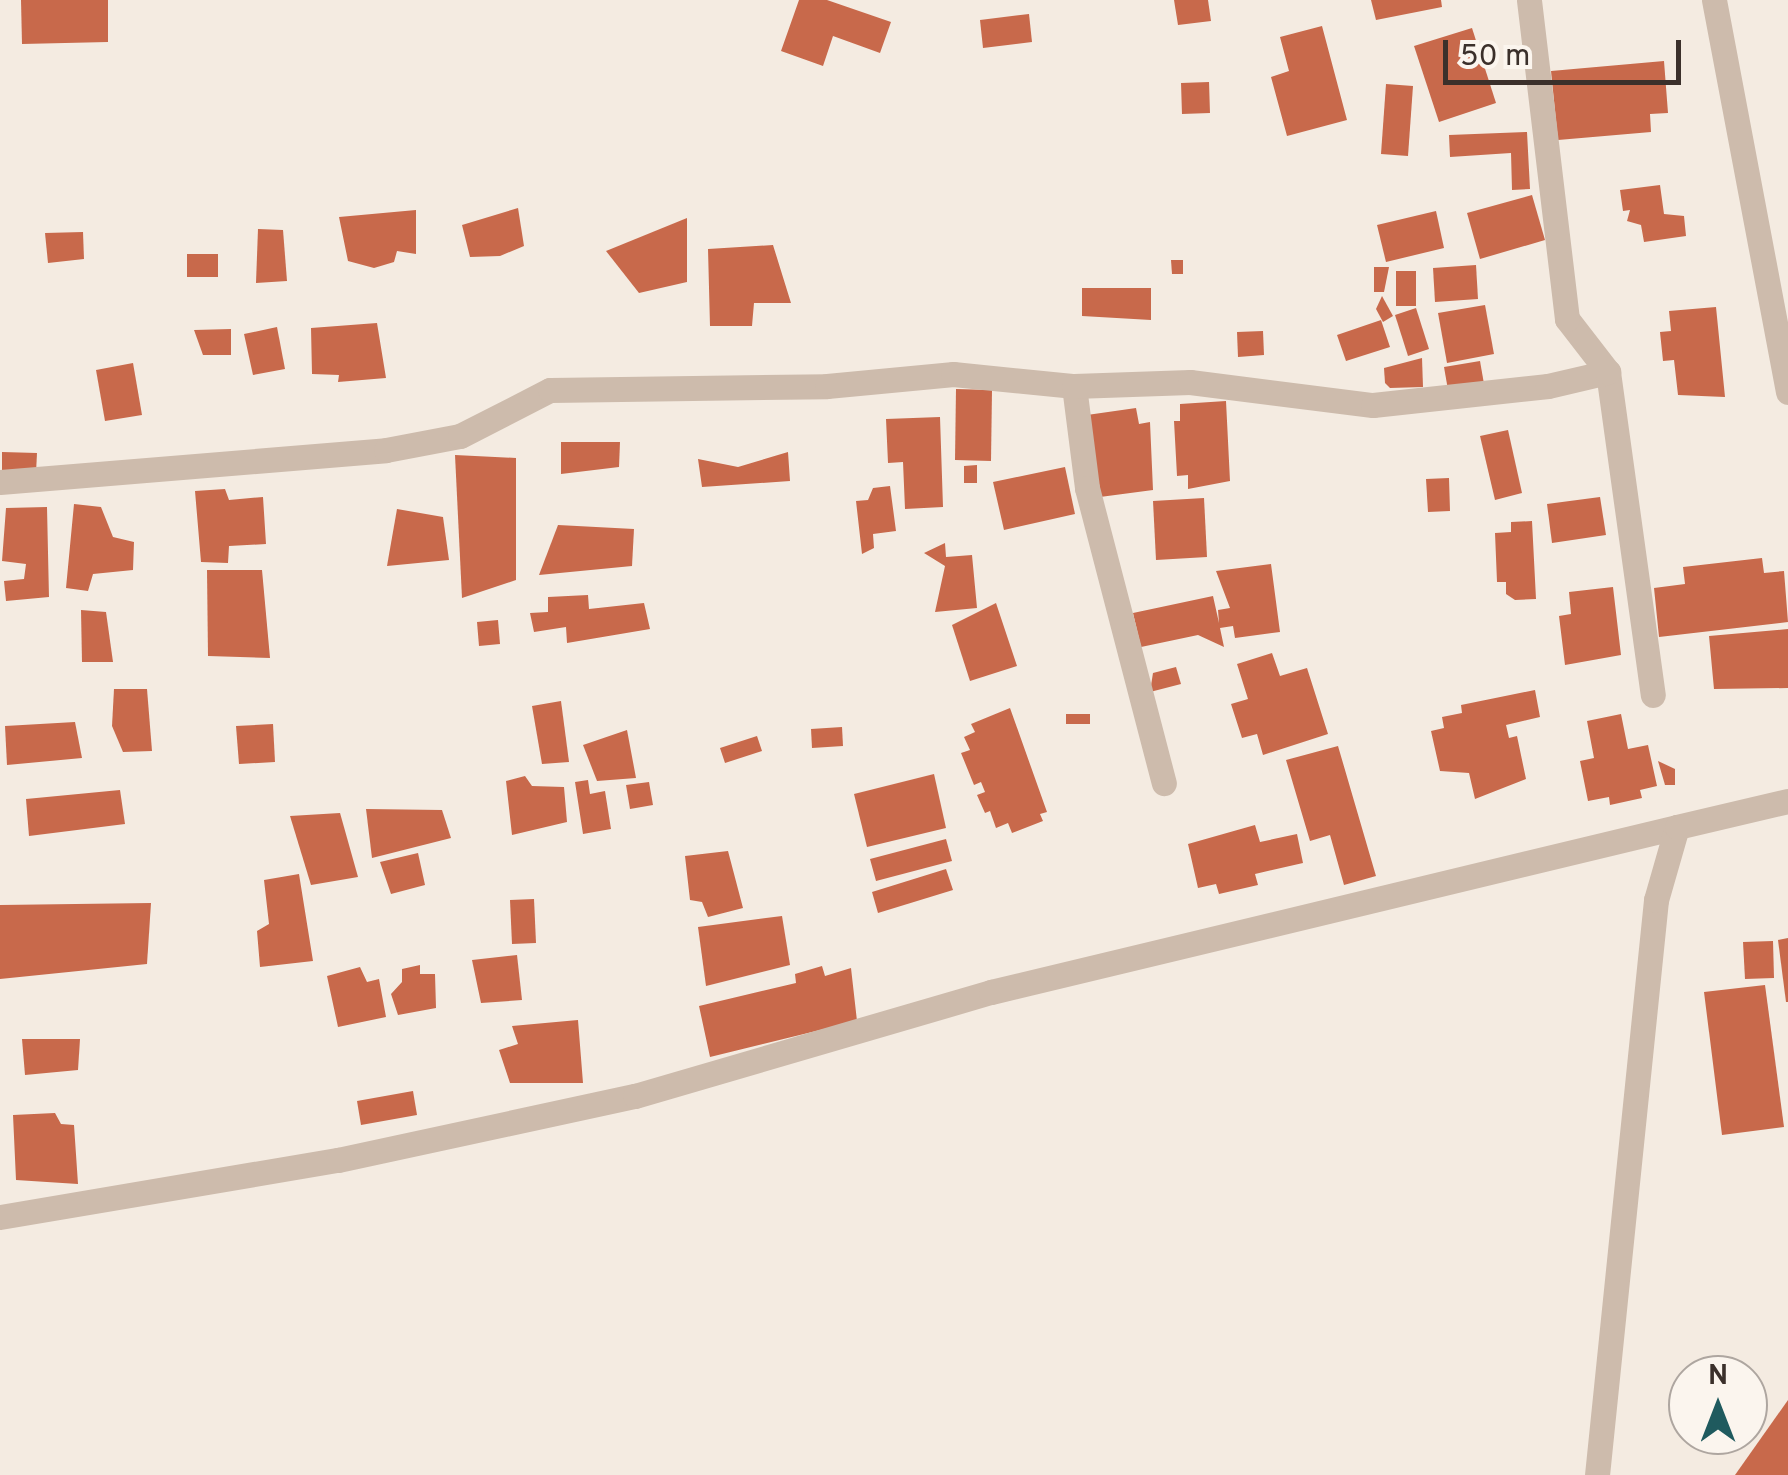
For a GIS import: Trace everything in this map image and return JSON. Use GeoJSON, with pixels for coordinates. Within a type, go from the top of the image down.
{"type":"FeatureCollection","features":[{"type":"Feature","properties":{"kind":"street"},"geometry":{"type":"LineString","coordinates":[[1530,0],[1567,319],[1608,372],[1653,696]]}},
{"type":"Feature","properties":{"kind":"street"},"geometry":{"type":"LineString","coordinates":[[1714,0],[1788,392]]}},
{"type":"Feature","properties":{"kind":"street"},"geometry":{"type":"LineString","coordinates":[[0,482],[386,450],[460,436],[550,390],[827,386],[953,374],[1074,386],[1190,382],[1374,405],[1548,386],[1608,372]]}},
{"type":"Feature","properties":{"kind":"street"},"geometry":{"type":"LineString","coordinates":[[1074,386],[1088,488],[1164,783]]}},
{"type":"Feature","properties":{"kind":"street"},"geometry":{"type":"LineString","coordinates":[[0,1218],[338,1160],[635,1096],[990,992],[1788,800]]}},
{"type":"Feature","properties":{"kind":"street"},"geometry":{"type":"LineString","coordinates":[[1597,1475],[1656,900],[1677,827]]}},
{"type":"Feature","properties":{"kind":"building"},"geometry":{"type":"Polygon","coordinates":[[[21,0],[108,0],[108,42],[22,44],[21,0]]]}},
{"type":"Feature","properties":{"kind":"building"},"geometry":{"type":"Polygon","coordinates":[[[799,0],[827,0],[891,22],[880,53],[833,36],[823,66],[781,51],[799,0]]]}},
{"type":"Feature","properties":{"kind":"building"},"geometry":{"type":"Polygon","coordinates":[[[1174,0],[1208,0],[1211,21],[1178,25],[1174,0]]]}},
{"type":"Feature","properties":{"kind":"building"},"geometry":{"type":"Polygon","coordinates":[[[1371,0],[1441,0],[1442,7],[1376,20],[1371,0]]]}},
{"type":"Feature","properties":{"kind":"building"},"geometry":{"type":"Polygon","coordinates":[[[1029,14],[1032,42],[983,48],[980,20],[1029,14]]]}},
{"type":"Feature","properties":{"kind":"building"},"geometry":{"type":"Polygon","coordinates":[[[1322,26],[1347,120],[1287,136],[1271,77],[1289,71],[1280,37],[1322,26]]]}},
{"type":"Feature","properties":{"kind":"building"},"geometry":{"type":"Polygon","coordinates":[[[1472,28],[1496,103],[1439,122],[1414,46],[1472,28]]]}},
{"type":"Feature","properties":{"kind":"building"},"geometry":{"type":"Polygon","coordinates":[[[1664,61],[1668,113],[1650,114],[1651,132],[1558,140],[1551,71],[1664,61]]]}},
{"type":"Feature","properties":{"kind":"building"},"geometry":{"type":"Polygon","coordinates":[[[1209,82],[1210,113],[1182,114],[1181,83],[1209,82]]]}},
{"type":"Feature","properties":{"kind":"building"},"geometry":{"type":"Polygon","coordinates":[[[1386,84],[1413,86],[1408,156],[1381,154],[1386,84]]]}},
{"type":"Feature","properties":{"kind":"building"},"geometry":{"type":"Polygon","coordinates":[[[1527,132],[1530,189],[1512,190],[1511,153],[1450,157],[1449,135],[1527,132]]]}},
{"type":"Feature","properties":{"kind":"building"},"geometry":{"type":"Polygon","coordinates":[[[1660,185],[1664,214],[1684,216],[1686,236],[1644,242],[1641,225],[1627,221],[1630,210],[1623,211],[1620,190],[1660,185]]]}},
{"type":"Feature","properties":{"kind":"building"},"geometry":{"type":"Polygon","coordinates":[[[1532,195],[1545,240],[1480,259],[1467,213],[1532,195]]]}},
{"type":"Feature","properties":{"kind":"building"},"geometry":{"type":"Polygon","coordinates":[[[518,208],[524,246],[500,256],[470,257],[462,225],[518,208]]]}},
{"type":"Feature","properties":{"kind":"building"},"geometry":{"type":"Polygon","coordinates":[[[416,210],[416,254],[397,251],[394,262],[374,268],[348,261],[339,217],[416,210]]]}},
{"type":"Feature","properties":{"kind":"building"},"geometry":{"type":"Polygon","coordinates":[[[1436,211],[1444,248],[1386,262],[1377,225],[1436,211]]]}},
{"type":"Feature","properties":{"kind":"building"},"geometry":{"type":"Polygon","coordinates":[[[687,218],[687,282],[639,293],[606,251],[687,218]]]}},
{"type":"Feature","properties":{"kind":"building"},"geometry":{"type":"Polygon","coordinates":[[[258,229],[283,230],[287,281],[256,283],[258,229]]]}},
{"type":"Feature","properties":{"kind":"building"},"geometry":{"type":"Polygon","coordinates":[[[83,232],[84,259],[48,263],[45,233],[83,232]]]}},
{"type":"Feature","properties":{"kind":"building"},"geometry":{"type":"Polygon","coordinates":[[[773,245],[791,303],[754,303],[752,326],[710,326],[708,249],[773,245]]]}},
{"type":"Feature","properties":{"kind":"building"},"geometry":{"type":"Polygon","coordinates":[[[187,254],[218,254],[218,277],[187,277],[187,254]]]}},
{"type":"Feature","properties":{"kind":"building"},"geometry":{"type":"Polygon","coordinates":[[[1171,260],[1183,260],[1183,274],[1172,274],[1171,260]]]}},
{"type":"Feature","properties":{"kind":"building"},"geometry":{"type":"Polygon","coordinates":[[[1476,265],[1478,299],[1435,302],[1433,268],[1476,265]]]}},
{"type":"Feature","properties":{"kind":"building"},"geometry":{"type":"Polygon","coordinates":[[[1374,267],[1389,267],[1384,292],[1374,292],[1374,267]]]}},
{"type":"Feature","properties":{"kind":"building"},"geometry":{"type":"Polygon","coordinates":[[[1396,271],[1416,271],[1416,306],[1396,306],[1396,271]]]}},
{"type":"Feature","properties":{"kind":"building"},"geometry":{"type":"Polygon","coordinates":[[[1082,288],[1151,288],[1151,320],[1082,316],[1082,288]]]}},
{"type":"Feature","properties":{"kind":"building"},"geometry":{"type":"Polygon","coordinates":[[[1382,296],[1393,316],[1383,322],[1376,309],[1382,296]]]}},
{"type":"Feature","properties":{"kind":"building"},"geometry":{"type":"Polygon","coordinates":[[[1485,305],[1494,354],[1447,363],[1438,313],[1485,305]]]}},
{"type":"Feature","properties":{"kind":"building"},"geometry":{"type":"Polygon","coordinates":[[[1716,307],[1725,397],[1678,395],[1674,360],[1663,361],[1660,332],[1671,331],[1669,311],[1716,307]]]}},
{"type":"Feature","properties":{"kind":"building"},"geometry":{"type":"Polygon","coordinates":[[[1416,308],[1429,349],[1408,356],[1395,315],[1416,308]]]}},
{"type":"Feature","properties":{"kind":"building"},"geometry":{"type":"Polygon","coordinates":[[[1381,320],[1390,347],[1346,361],[1337,335],[1381,320]]]}},
{"type":"Feature","properties":{"kind":"building"},"geometry":{"type":"Polygon","coordinates":[[[377,323],[386,378],[338,382],[339,375],[312,374],[311,328],[377,323]]]}},
{"type":"Feature","properties":{"kind":"building"},"geometry":{"type":"Polygon","coordinates":[[[277,327],[285,369],[253,375],[244,334],[277,327]]]}},
{"type":"Feature","properties":{"kind":"building"},"geometry":{"type":"Polygon","coordinates":[[[231,329],[231,355],[203,355],[194,330],[231,329]]]}},
{"type":"Feature","properties":{"kind":"building"},"geometry":{"type":"Polygon","coordinates":[[[1263,331],[1264,355],[1238,357],[1237,332],[1263,331]]]}},
{"type":"Feature","properties":{"kind":"building"},"geometry":{"type":"Polygon","coordinates":[[[1422,358],[1423,387],[1390,388],[1385,383],[1384,368],[1422,358]]]}},
{"type":"Feature","properties":{"kind":"building"},"geometry":{"type":"Polygon","coordinates":[[[1480,361],[1484,384],[1448,390],[1444,367],[1480,361]]]}},
{"type":"Feature","properties":{"kind":"building"},"geometry":{"type":"Polygon","coordinates":[[[133,363],[142,415],[105,421],[96,370],[133,363]]]}},
{"type":"Feature","properties":{"kind":"building"},"geometry":{"type":"Polygon","coordinates":[[[956,389],[992,390],[991,461],[955,460],[956,389]]]}},
{"type":"Feature","properties":{"kind":"building"},"geometry":{"type":"Polygon","coordinates":[[[1226,401],[1230,481],[1188,489],[1188,475],[1177,476],[1174,421],[1180,421],[1180,404],[1226,401]]]}},
{"type":"Feature","properties":{"kind":"building"},"geometry":{"type":"Polygon","coordinates":[[[1136,408],[1139,424],[1150,422],[1153,490],[1100,497],[1087,415],[1136,408]]]}},
{"type":"Feature","properties":{"kind":"building"},"geometry":{"type":"Polygon","coordinates":[[[940,417],[943,507],[905,509],[903,462],[888,463],[886,419],[940,417]]]}},
{"type":"Feature","properties":{"kind":"building"},"geometry":{"type":"Polygon","coordinates":[[[1508,430],[1522,493],[1495,500],[1480,436],[1508,430]]]}},
{"type":"Feature","properties":{"kind":"building"},"geometry":{"type":"Polygon","coordinates":[[[561,442],[620,442],[619,467],[561,474],[561,442]]]}},
{"type":"Feature","properties":{"kind":"building"},"geometry":{"type":"Polygon","coordinates":[[[2,452],[37,453],[36,473],[2,472],[2,452]]]}},
{"type":"Feature","properties":{"kind":"building"},"geometry":{"type":"Polygon","coordinates":[[[788,452],[790,481],[702,487],[698,459],[738,467],[788,452]]]}},
{"type":"Feature","properties":{"kind":"building"},"geometry":{"type":"Polygon","coordinates":[[[455,455],[516,458],[516,580],[462,598],[455,455]]]}},
{"type":"Feature","properties":{"kind":"building"},"geometry":{"type":"Polygon","coordinates":[[[977,465],[977,483],[964,483],[964,466],[977,465]]]}},
{"type":"Feature","properties":{"kind":"building"},"geometry":{"type":"Polygon","coordinates":[[[1065,467],[1075,514],[1004,530],[993,482],[1065,467]]]}},
{"type":"Feature","properties":{"kind":"building"},"geometry":{"type":"Polygon","coordinates":[[[1449,478],[1450,511],[1428,512],[1426,479],[1449,478]]]}},
{"type":"Feature","properties":{"kind":"building"},"geometry":{"type":"Polygon","coordinates":[[[890,486],[896,531],[873,534],[874,548],[862,554],[856,501],[868,500],[873,488],[890,486]]]}},
{"type":"Feature","properties":{"kind":"building"},"geometry":{"type":"Polygon","coordinates":[[[225,489],[229,500],[263,497],[266,544],[229,546],[228,563],[201,562],[195,491],[225,489]]]}},
{"type":"Feature","properties":{"kind":"building"},"geometry":{"type":"Polygon","coordinates":[[[1600,497],[1606,535],[1552,543],[1547,504],[1600,497]]]}},
{"type":"Feature","properties":{"kind":"building"},"geometry":{"type":"Polygon","coordinates":[[[1204,498],[1207,557],[1156,560],[1153,501],[1204,498]]]}},
{"type":"Feature","properties":{"kind":"building"},"geometry":{"type":"Polygon","coordinates":[[[74,504],[101,507],[113,537],[134,542],[133,570],[93,574],[88,591],[66,588],[74,504]]]}},
{"type":"Feature","properties":{"kind":"building"},"geometry":{"type":"Polygon","coordinates":[[[47,507],[49,597],[6,601],[4,581],[24,579],[26,564],[2,561],[6,508],[47,507]]]}},
{"type":"Feature","properties":{"kind":"building"},"geometry":{"type":"Polygon","coordinates":[[[397,509],[443,517],[449,560],[387,566],[397,509]]]}},
{"type":"Feature","properties":{"kind":"building"},"geometry":{"type":"Polygon","coordinates":[[[1532,521],[1536,599],[1515,600],[1506,594],[1506,582],[1497,582],[1495,533],[1511,532],[1511,522],[1532,521]]]}},
{"type":"Feature","properties":{"kind":"building"},"geometry":{"type":"Polygon","coordinates":[[[558,525],[634,529],[632,566],[539,575],[558,525]]]}},
{"type":"Feature","properties":{"kind":"building"},"geometry":{"type":"Polygon","coordinates":[[[945,543],[946,557],[972,555],[977,608],[935,612],[945,566],[924,553],[945,543]]]}},
{"type":"Feature","properties":{"kind":"building"},"geometry":{"type":"Polygon","coordinates":[[[1762,558],[1764,573],[1784,571],[1788,622],[1659,637],[1654,588],[1685,584],[1683,567],[1762,558]]]}},
{"type":"Feature","properties":{"kind":"building"},"geometry":{"type":"Polygon","coordinates":[[[1271,564],[1280,632],[1235,638],[1233,626],[1220,628],[1224,647],[1198,635],[1141,647],[1133,613],[1213,596],[1219,623],[1218,610],[1230,608],[1216,571],[1271,564]]]}},
{"type":"Feature","properties":{"kind":"building"},"geometry":{"type":"Polygon","coordinates":[[[207,570],[262,570],[270,658],[208,656],[207,570]]]}},
{"type":"Feature","properties":{"kind":"building"},"geometry":{"type":"Polygon","coordinates":[[[1613,587],[1621,655],[1565,665],[1559,616],[1571,614],[1569,592],[1613,587]]]}},
{"type":"Feature","properties":{"kind":"building"},"geometry":{"type":"Polygon","coordinates":[[[588,595],[589,609],[644,603],[650,629],[567,643],[566,627],[534,632],[530,613],[548,612],[548,597],[588,595]]]}},
{"type":"Feature","properties":{"kind":"building"},"geometry":{"type":"Polygon","coordinates":[[[996,603],[1017,666],[970,681],[952,625],[996,603]]]}},
{"type":"Feature","properties":{"kind":"building"},"geometry":{"type":"Polygon","coordinates":[[[81,610],[106,612],[113,662],[82,662],[81,610]]]}},
{"type":"Feature","properties":{"kind":"building"},"geometry":{"type":"Polygon","coordinates":[[[498,620],[500,644],[479,646],[477,622],[498,620]]]}},
{"type":"Feature","properties":{"kind":"building"},"geometry":{"type":"Polygon","coordinates":[[[1788,629],[1788,688],[1714,689],[1709,636],[1788,629]]]}},
{"type":"Feature","properties":{"kind":"building"},"geometry":{"type":"Polygon","coordinates":[[[1272,653],[1280,676],[1307,668],[1328,734],[1263,755],[1257,734],[1242,738],[1231,704],[1248,699],[1237,664],[1272,653]]]}},
{"type":"Feature","properties":{"kind":"building"},"geometry":{"type":"Polygon","coordinates":[[[1176,667],[1181,684],[1150,692],[1153,673],[1176,667]]]}},
{"type":"Feature","properties":{"kind":"building"},"geometry":{"type":"Polygon","coordinates":[[[114,689],[147,689],[152,751],[123,752],[112,726],[114,689]]]}},
{"type":"Feature","properties":{"kind":"building"},"geometry":{"type":"Polygon","coordinates":[[[1535,690],[1540,717],[1506,725],[1509,738],[1517,736],[1526,779],[1475,799],[1469,773],[1440,771],[1431,731],[1444,728],[1442,717],[1462,713],[1461,705],[1535,690]]]}},
{"type":"Feature","properties":{"kind":"building"},"geometry":{"type":"Polygon","coordinates":[[[561,701],[569,762],[542,764],[532,706],[561,701]]]}},
{"type":"Feature","properties":{"kind":"building"},"geometry":{"type":"Polygon","coordinates":[[[1010,708],[1047,812],[1040,814],[1043,821],[1012,833],[1008,823],[996,828],[990,811],[985,813],[977,795],[985,792],[981,782],[974,785],[961,753],[970,750],[964,737],[975,732],[971,724],[1010,708]]]}},
{"type":"Feature","properties":{"kind":"building"},"geometry":{"type":"Polygon","coordinates":[[[1066,714],[1090,714],[1090,724],[1066,724],[1066,714]]]}},
{"type":"Feature","properties":{"kind":"building"},"geometry":{"type":"Polygon","coordinates":[[[1621,714],[1628,749],[1648,745],[1657,786],[1640,790],[1642,798],[1610,805],[1609,797],[1588,801],[1580,761],[1594,758],[1587,721],[1621,714]]]}},
{"type":"Feature","properties":{"kind":"building"},"geometry":{"type":"Polygon","coordinates":[[[75,722],[82,758],[7,765],[5,726],[75,722]]]}},
{"type":"Feature","properties":{"kind":"building"},"geometry":{"type":"Polygon","coordinates":[[[273,724],[275,762],[239,764],[236,726],[273,724]]]}},
{"type":"Feature","properties":{"kind":"building"},"geometry":{"type":"Polygon","coordinates":[[[842,727],[843,746],[812,748],[811,729],[842,727]]]}},
{"type":"Feature","properties":{"kind":"building"},"geometry":{"type":"Polygon","coordinates":[[[627,730],[636,778],[597,781],[583,745],[627,730]]]}},
{"type":"Feature","properties":{"kind":"building"},"geometry":{"type":"Polygon","coordinates":[[[757,736],[762,751],[725,763],[720,748],[757,736]]]}},
{"type":"Feature","properties":{"kind":"building"},"geometry":{"type":"Polygon","coordinates":[[[1338,746],[1376,876],[1344,885],[1330,835],[1310,841],[1286,760],[1338,746]]]}},
{"type":"Feature","properties":{"kind":"building"},"geometry":{"type":"Polygon","coordinates":[[[1658,761],[1675,769],[1675,785],[1665,785],[1658,761]]]}},
{"type":"Feature","properties":{"kind":"building"},"geometry":{"type":"Polygon","coordinates":[[[934,774],[946,828],[867,847],[854,794],[934,774]]]}},
{"type":"Feature","properties":{"kind":"building"},"geometry":{"type":"Polygon","coordinates":[[[525,776],[532,786],[564,787],[567,822],[512,835],[506,781],[525,776]]]}},
{"type":"Feature","properties":{"kind":"building"},"geometry":{"type":"Polygon","coordinates":[[[588,780],[590,794],[605,791],[611,829],[583,834],[575,782],[588,780]]]}},
{"type":"Feature","properties":{"kind":"building"},"geometry":{"type":"Polygon","coordinates":[[[649,782],[653,805],[630,809],[626,785],[649,782]]]}},
{"type":"Feature","properties":{"kind":"building"},"geometry":{"type":"Polygon","coordinates":[[[120,790],[125,824],[29,836],[26,799],[120,790]]]}},
{"type":"Feature","properties":{"kind":"building"},"geometry":{"type":"Polygon","coordinates":[[[366,809],[442,810],[451,838],[372,858],[366,809]]]}},
{"type":"Feature","properties":{"kind":"building"},"geometry":{"type":"Polygon","coordinates":[[[340,813],[358,877],[311,885],[290,816],[340,813]]]}},
{"type":"Feature","properties":{"kind":"building"},"geometry":{"type":"Polygon","coordinates":[[[1255,825],[1260,842],[1297,834],[1303,863],[1255,874],[1258,885],[1219,894],[1216,884],[1198,888],[1188,844],[1255,825]]]}},
{"type":"Feature","properties":{"kind":"building"},"geometry":{"type":"Polygon","coordinates":[[[946,839],[952,861],[876,881],[870,859],[946,839]]]}},
{"type":"Feature","properties":{"kind":"building"},"geometry":{"type":"Polygon","coordinates":[[[728,851],[743,908],[708,917],[702,902],[690,900],[685,856],[728,851]]]}},
{"type":"Feature","properties":{"kind":"building"},"geometry":{"type":"Polygon","coordinates":[[[418,853],[425,885],[391,894],[380,862],[418,853]]]}},
{"type":"Feature","properties":{"kind":"building"},"geometry":{"type":"Polygon","coordinates":[[[946,869],[953,890],[878,913],[872,892],[946,869]]]}},
{"type":"Feature","properties":{"kind":"building"},"geometry":{"type":"Polygon","coordinates":[[[299,874],[313,961],[260,967],[257,931],[269,924],[264,880],[299,874]]]}},
{"type":"Feature","properties":{"kind":"building"},"geometry":{"type":"Polygon","coordinates":[[[534,899],[536,943],[512,944],[510,900],[534,899]]]}},
{"type":"Feature","properties":{"kind":"building"},"geometry":{"type":"Polygon","coordinates":[[[151,903],[147,964],[0,979],[0,905],[151,903]]]}},
{"type":"Feature","properties":{"kind":"building"},"geometry":{"type":"Polygon","coordinates":[[[782,916],[790,965],[706,986],[698,927],[782,916]]]}},
{"type":"Feature","properties":{"kind":"building"},"geometry":{"type":"Polygon","coordinates":[[[1788,938],[1788,1002],[1786,1002],[1778,940],[1788,938]]]}},
{"type":"Feature","properties":{"kind":"building"},"geometry":{"type":"Polygon","coordinates":[[[1773,941],[1774,978],[1745,979],[1743,942],[1773,941]]]}},
{"type":"Feature","properties":{"kind":"building"},"geometry":{"type":"Polygon","coordinates":[[[517,955],[522,1000],[481,1003],[472,960],[517,955]]]}},
{"type":"Feature","properties":{"kind":"building"},"geometry":{"type":"Polygon","coordinates":[[[420,965],[420,974],[435,974],[436,1008],[398,1015],[391,994],[402,982],[402,969],[420,965]]]}},
{"type":"Feature","properties":{"kind":"building"},"geometry":{"type":"Polygon","coordinates":[[[822,966],[825,976],[851,968],[857,1021],[710,1057],[699,1006],[796,983],[795,974],[822,966]]]}},
{"type":"Feature","properties":{"kind":"building"},"geometry":{"type":"Polygon","coordinates":[[[360,967],[367,982],[379,979],[386,1017],[338,1027],[327,976],[360,967]]]}},
{"type":"Feature","properties":{"kind":"building"},"geometry":{"type":"Polygon","coordinates":[[[1765,985],[1784,1127],[1722,1135],[1704,992],[1765,985]]]}},
{"type":"Feature","properties":{"kind":"building"},"geometry":{"type":"Polygon","coordinates":[[[578,1020],[583,1083],[510,1083],[499,1050],[518,1044],[512,1026],[578,1020]]]}},
{"type":"Feature","properties":{"kind":"building"},"geometry":{"type":"Polygon","coordinates":[[[22,1039],[80,1039],[78,1070],[25,1075],[22,1039]]]}},
{"type":"Feature","properties":{"kind":"building"},"geometry":{"type":"Polygon","coordinates":[[[413,1091],[417,1115],[361,1125],[357,1101],[413,1091]]]}},
{"type":"Feature","properties":{"kind":"building"},"geometry":{"type":"Polygon","coordinates":[[[55,1113],[61,1124],[74,1125],[78,1184],[16,1180],[13,1115],[55,1113]]]}},
{"type":"Feature","properties":{"kind":"building"},"geometry":{"type":"Polygon","coordinates":[[[1788,1400],[1788,1475],[1735,1475],[1749,1455],[1768,1455],[1768,1428],[1788,1400]]]}}]}
